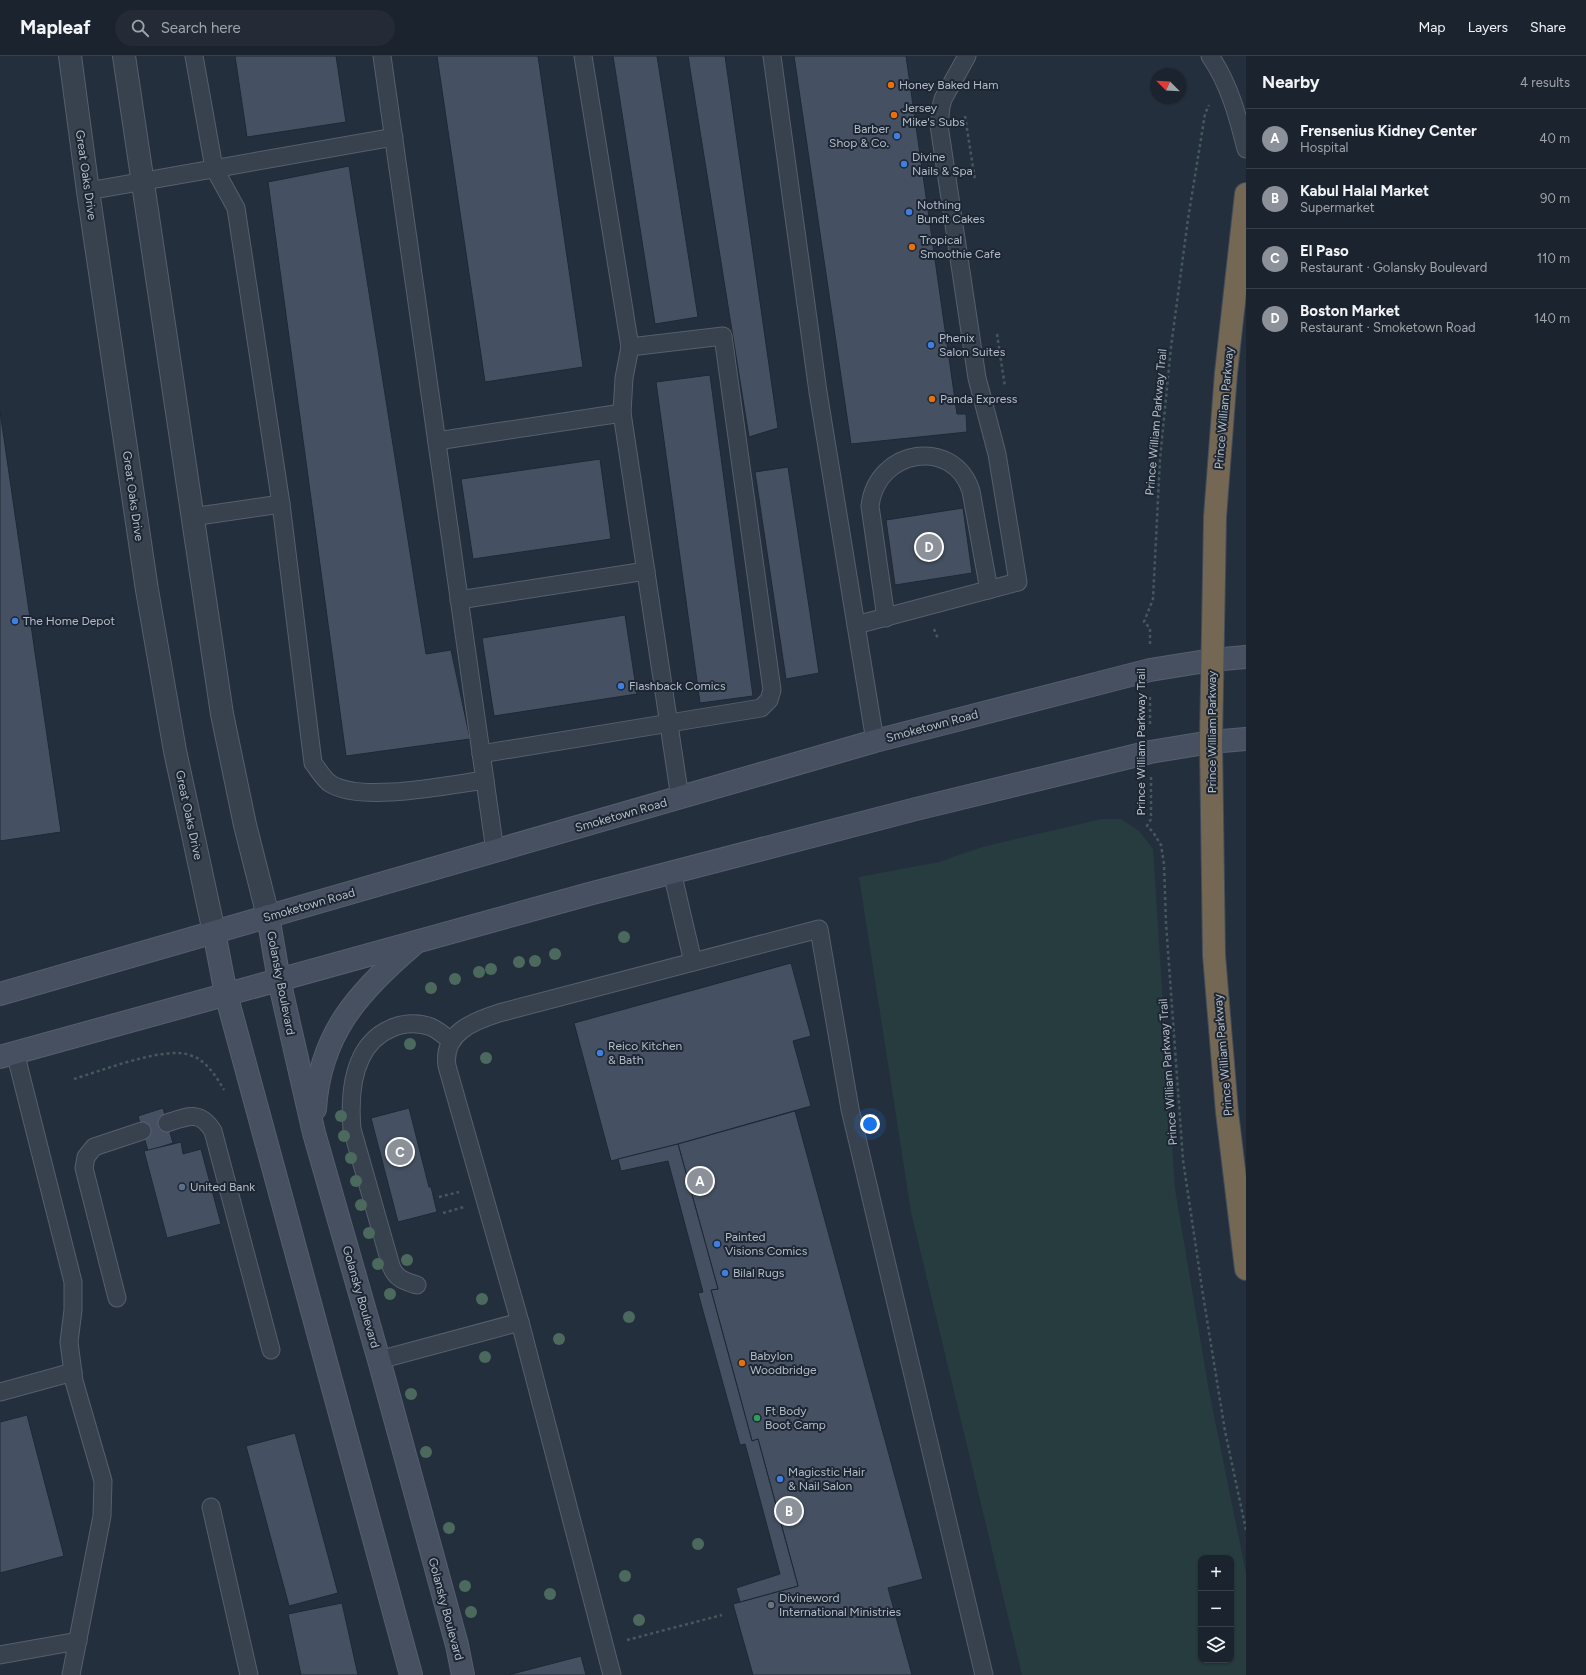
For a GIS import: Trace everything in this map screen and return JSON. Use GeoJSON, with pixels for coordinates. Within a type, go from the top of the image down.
{"type":"FeatureCollection","features":[{"type":"Feature","properties":{"kind":"highway","name":"Prince William Parkway"},"geometry":{"type":"LineString","coordinates":[[1246,194],[1226,373],[1215,517],[1211,742],[1214,955],[1227,1112],[1246,1269]]}},
{"type":"Feature","properties":{"kind":"main road","name":"Smoketown Road"},"geometry":{"type":"LineString","coordinates":[[0,994],[875,741],[1150,670],[1212,660],[1246,657]]}},
{"type":"Feature","properties":{"kind":"main road"},"geometry":{"type":"LineString","coordinates":[[8,1054],[672,872],[916,809],[1150,752],[1211,742],[1246,739]]}},
{"type":"Feature","properties":{"kind":"main road","name":"Golansky Boulevard"},"geometry":{"type":"LineString","coordinates":[[268,916],[279,980],[314,1132],[379,1360],[457,1645],[463,1675]]}},
{"type":"Feature","properties":{"kind":"main road"},"geometry":{"type":"LineString","coordinates":[[214,932],[226,994],[411,1675]]}},
{"type":"Feature","properties":{"kind":"main road"},"geometry":{"type":"LineString","coordinates":[[314,1132],[318,1080],[323,1062],[336,1034],[360,996],[382,972],[418,941]]}},
{"type":"Feature","properties":{"kind":"street","name":"Great Oaks Drive"},"geometry":{"type":"LineString","coordinates":[[70,56],[88,190],[147,590],[175,751],[214,932]]}},
{"type":"Feature","properties":{"kind":"street"},"geometry":{"type":"LineString","coordinates":[[124,56],[222,714],[245,825],[268,916]]}},
{"type":"Feature","properties":{"kind":"lane"},"geometry":{"type":"LineString","coordinates":[[194,56],[214,168],[236,208],[281,504],[313,763],[330,784],[352,791],[380,793],[485,780]]}},
{"type":"Feature","properties":{"kind":"lane"},"geometry":{"type":"LineString","coordinates":[[382,56],[495,851]]}},
{"type":"Feature","properties":{"kind":"lane"},"geometry":{"type":"LineString","coordinates":[[583,56],[630,347],[624,378],[622,413],[680,798]]}},
{"type":"Feature","properties":{"kind":"lane"},"geometry":{"type":"LineString","coordinates":[[772,56],[818,392],[875,741]]}},
{"type":"Feature","properties":{"kind":"lane"},"geometry":{"type":"LineString","coordinates":[[856,625],[1018,582],[997,454],[977,378],[940,125],[943,99],[968,56]]}},
{"type":"Feature","properties":{"kind":"lane"},"geometry":{"type":"LineString","coordinates":[[1210,56],[1224,80],[1238,116],[1246,149]]}},
{"type":"Feature","properties":{"kind":"lane"},"geometry":{"type":"LineString","coordinates":[[88,190],[394,137]]}},
{"type":"Feature","properties":{"kind":"lane"},"geometry":{"type":"LineString","coordinates":[[481,754],[761,708],[769,700],[772,690],[723,336],[630,347]]}},
{"type":"Feature","properties":{"kind":"lane"},"geometry":{"type":"LineString","coordinates":[[437,441],[622,413]]}},
{"type":"Feature","properties":{"kind":"lane"},"geometry":{"type":"LineString","coordinates":[[886,618],[870,506],[872,492],[879,479],[886,471],[904,459],[923,456],[934,458],[954,466],[966,478],[971,492],[989,590]]}},
{"type":"Feature","properties":{"kind":"lane"},"geometry":{"type":"LineString","coordinates":[[192,517],[281,504]]}},
{"type":"Feature","properties":{"kind":"lane"},"geometry":{"type":"LineString","coordinates":[[459,600],[646,571]]}},
{"type":"Feature","properties":{"kind":"lane"},"geometry":{"type":"LineString","coordinates":[[672,872],[693,962]]}},
{"type":"Feature","properties":{"kind":"lane"},"geometry":{"type":"LineString","coordinates":[[612,1675],[520,1322],[447,1066],[446,1056],[451,1041],[464,1028],[499,1012],[820,929],[850,1109],[984,1675]]}},
{"type":"Feature","properties":{"kind":"lane"},"geometry":{"type":"LineString","coordinates":[[417,1285],[399,1279],[391,1266],[352,1129],[350,1110],[352,1085],[365,1050],[373,1039],[386,1030],[399,1025],[417,1024],[430,1027],[451,1041]]}},
{"type":"Feature","properties":{"kind":"lane"},"geometry":{"type":"LineString","coordinates":[[8,1054],[73,1282],[73,1310],[69,1342],[74,1381],[103,1481],[102,1516],[71,1675]]}},
{"type":"Feature","properties":{"kind":"lane"},"geometry":{"type":"LineString","coordinates":[[167,1123],[182,1118],[195,1116],[207,1121],[214,1131],[271,1350]]}},
{"type":"Feature","properties":{"kind":"lane"},"geometry":{"type":"LineString","coordinates":[[117,1298],[84,1168],[86,1157],[94,1147],[142,1131]]}},
{"type":"Feature","properties":{"kind":"lane"},"geometry":{"type":"LineString","coordinates":[[379,1360],[520,1322]]}},
{"type":"Feature","properties":{"kind":"lane"},"geometry":{"type":"LineString","coordinates":[[0,1392],[73,1372]]}},
{"type":"Feature","properties":{"kind":"lane"},"geometry":{"type":"LineString","coordinates":[[211,1507],[249,1675]]}},
{"type":"Feature","properties":{"kind":"lane"},"geometry":{"type":"LineString","coordinates":[[0,1655],[78,1641]]}},
{"type":"Feature","properties":{"kind":"path","name":"Prince William Parkway Trail"},"geometry":{"type":"LineString","coordinates":[[1211,101],[1205,114],[1171,347],[1160,459],[1153,599],[1144,622],[1150,628],[1151,819],[1147,826],[1153,832],[1161,845],[1164,864],[1166,923],[1183,1160],[1225,1431],[1246,1530]]}},
{"type":"Feature","properties":{"kind":"path"},"geometry":{"type":"LineString","coordinates":[[965,113],[975,180]]}},
{"type":"Feature","properties":{"kind":"path"},"geometry":{"type":"LineString","coordinates":[[997,334],[1006,394]]}},
{"type":"Feature","properties":{"kind":"path"},"geometry":{"type":"LineString","coordinates":[[605,1646],[722,1615]]}},
{"type":"Feature","properties":{"kind":"green space"},"geometry":{"type":"Polygon","coordinates":[[[1102,819],[1121,819],[1139,831],[1153,849],[1175,1189],[1209,1391],[1246,1573],[1246,1675],[1022,1675],[911,1212],[859,877],[939,862],[982,847],[1102,819]]]}},
{"type":"Feature","properties":{"kind":"building"},"geometry":{"type":"Polygon","coordinates":[[[235,56],[336,56],[346,122],[247,137],[235,56]]]}},
{"type":"Feature","properties":{"kind":"building"},"geometry":{"type":"Polygon","coordinates":[[[437,56],[538,56],[583,367],[485,382],[437,56]]]}},
{"type":"Feature","properties":{"kind":"building"},"geometry":{"type":"Polygon","coordinates":[[[613,56],[657,56],[698,317],[655,324],[613,56]]]}},
{"type":"Feature","properties":{"kind":"building"},"geometry":{"type":"Polygon","coordinates":[[[688,56],[725,56],[778,428],[749,437],[688,56]]]}},
{"type":"Feature","properties":{"kind":"building"},"geometry":{"type":"Polygon","coordinates":[[[794,56],[906,56],[957,414],[966,414],[967,432],[851,444],[794,56]]]}},
{"type":"Feature","properties":{"kind":"building"},"geometry":{"type":"Polygon","coordinates":[[[349,166],[426,654],[451,650],[470,739],[346,756],[268,182],[349,166]]]}},
{"type":"Feature","properties":{"kind":"building"},"geometry":{"type":"Polygon","coordinates":[[[710,375],[753,696],[700,703],[656,382],[710,375]]]}},
{"type":"Feature","properties":{"kind":"building","name":"The Home Depot"},"geometry":{"type":"Polygon","coordinates":[[[0,411],[61,832],[0,841],[0,411]]]}},
{"type":"Feature","properties":{"kind":"building"},"geometry":{"type":"Polygon","coordinates":[[[600,459],[611,539],[473,559],[461,479],[600,459]]]}},
{"type":"Feature","properties":{"kind":"building"},"geometry":{"type":"Polygon","coordinates":[[[788,467],[819,673],[786,679],[755,472],[788,467]]]}},
{"type":"Feature","properties":{"kind":"building"},"geometry":{"type":"Polygon","coordinates":[[[963,508],[972,573],[895,585],[886,520],[963,508]]]}},
{"type":"Feature","properties":{"kind":"building"},"geometry":{"type":"Polygon","coordinates":[[[625,615],[637,694],[494,716],[482,638],[625,615]]]}},
{"type":"Feature","properties":{"kind":"building"},"geometry":{"type":"Polygon","coordinates":[[[791,963],[811,1036],[793,1041],[811,1106],[678,1144],[611,1161],[574,1023],[791,963]]]}},
{"type":"Feature","properties":{"kind":"building"},"geometry":{"type":"Polygon","coordinates":[[[163,1108],[173,1143],[148,1151],[138,1116],[163,1108]]]}},
{"type":"Feature","properties":{"kind":"building"},"geometry":{"type":"Polygon","coordinates":[[[409,1108],[429,1187],[431,1187],[437,1212],[398,1222],[371,1118],[409,1108]]]}},
{"type":"Feature","properties":{"kind":"building"},"geometry":{"type":"Polygon","coordinates":[[[795,1111],[923,1579],[888,1588],[912,1675],[753,1675],[733,1604],[798,1586],[758,1439],[752,1441],[711,1290],[718,1289],[678,1144],[795,1111]]]}},
{"type":"Feature","properties":{"kind":"building","name":"United Bank"},"geometry":{"type":"Polygon","coordinates":[[[181,1142],[183,1154],[201,1149],[221,1224],[167,1238],[144,1151],[181,1142]]]}},
{"type":"Feature","properties":{"kind":"building"},"geometry":{"type":"Polygon","coordinates":[[[678,1144],[718,1289],[711,1290],[752,1441],[758,1439],[798,1586],[740,1602],[736,1588],[780,1574],[745,1444],[740,1445],[698,1293],[703,1292],[668,1161],[621,1171],[618,1159],[678,1144]]]}},
{"type":"Feature","properties":{"kind":"building"},"geometry":{"type":"Polygon","coordinates":[[[27,1415],[64,1556],[0,1573],[0,1422],[27,1415]]]}},
{"type":"Feature","properties":{"kind":"building"},"geometry":{"type":"Polygon","coordinates":[[[295,1433],[338,1593],[289,1606],[246,1446],[295,1433]]]}},
{"type":"Feature","properties":{"kind":"building"},"geometry":{"type":"Polygon","coordinates":[[[342,1603],[358,1675],[301,1675],[288,1614],[342,1603]]]}},
{"type":"Feature","properties":{"kind":"building"},"geometry":{"type":"Polygon","coordinates":[[[581,1656],[586,1675],[508,1675],[581,1656]]]}},
{"type":"Feature","properties":{"kind":"place","name":"Honey Baked Ham"},"geometry":{"type":"Point","coordinates":[891,85]}},
{"type":"Feature","properties":{"kind":"place","name":"Jersey Mike's Subs"},"geometry":{"type":"Point","coordinates":[894,115]}},
{"type":"Feature","properties":{"kind":"place","name":"Barber Shop & Co."},"geometry":{"type":"Point","coordinates":[897,136]}},
{"type":"Feature","properties":{"kind":"place","name":"Divine Nails & Spa"},"geometry":{"type":"Point","coordinates":[904,164]}},
{"type":"Feature","properties":{"kind":"place","name":"Nothing Bundt Cakes"},"geometry":{"type":"Point","coordinates":[909,212]}},
{"type":"Feature","properties":{"kind":"place","name":"Tropical Smoothie Cafe"},"geometry":{"type":"Point","coordinates":[912,247]}},
{"type":"Feature","properties":{"kind":"place","name":"Phenix Salon Suites"},"geometry":{"type":"Point","coordinates":[931,345]}},
{"type":"Feature","properties":{"kind":"place","name":"Panda Express"},"geometry":{"type":"Point","coordinates":[932,399]}},
{"type":"Feature","properties":{"kind":"place","name":"Boston Market"},"geometry":{"type":"Point","coordinates":[929,547]}},
{"type":"Feature","properties":{"kind":"place","name":"The Home Depot"},"geometry":{"type":"Point","coordinates":[15,621]}},
{"type":"Feature","properties":{"kind":"place","name":"Flashback Comics"},"geometry":{"type":"Point","coordinates":[621,686]}},
{"type":"Feature","properties":{"kind":"place","name":"Reico Kitchen & Bath"},"geometry":{"type":"Point","coordinates":[600,1053]}},
{"type":"Feature","properties":{"kind":"place","name":"El Paso"},"geometry":{"type":"Point","coordinates":[400,1152]}},
{"type":"Feature","properties":{"kind":"place","name":"Frensenius Kidney Center"},"geometry":{"type":"Point","coordinates":[700,1181]}},
{"type":"Feature","properties":{"kind":"place","name":"United Bank"},"geometry":{"type":"Point","coordinates":[182,1187]}},
{"type":"Feature","properties":{"kind":"place","name":"Painted Visions Comics"},"geometry":{"type":"Point","coordinates":[717,1244]}},
{"type":"Feature","properties":{"kind":"place","name":"Bilal Rugs"},"geometry":{"type":"Point","coordinates":[725,1273]}},
{"type":"Feature","properties":{"kind":"place","name":"Babylon Woodbridge"},"geometry":{"type":"Point","coordinates":[742,1363]}},
{"type":"Feature","properties":{"kind":"place","name":"Ft Body Boot Camp"},"geometry":{"type":"Point","coordinates":[757,1418]}},
{"type":"Feature","properties":{"kind":"place","name":"Magicstic Hair & Nail Salon"},"geometry":{"type":"Point","coordinates":[780,1479]}},
{"type":"Feature","properties":{"kind":"place","name":"Kabul Halal Market"},"geometry":{"type":"Point","coordinates":[789,1511]}},
{"type":"Feature","properties":{"kind":"place","name":"Divineword International Ministries"},"geometry":{"type":"Point","coordinates":[771,1605]}}]}
